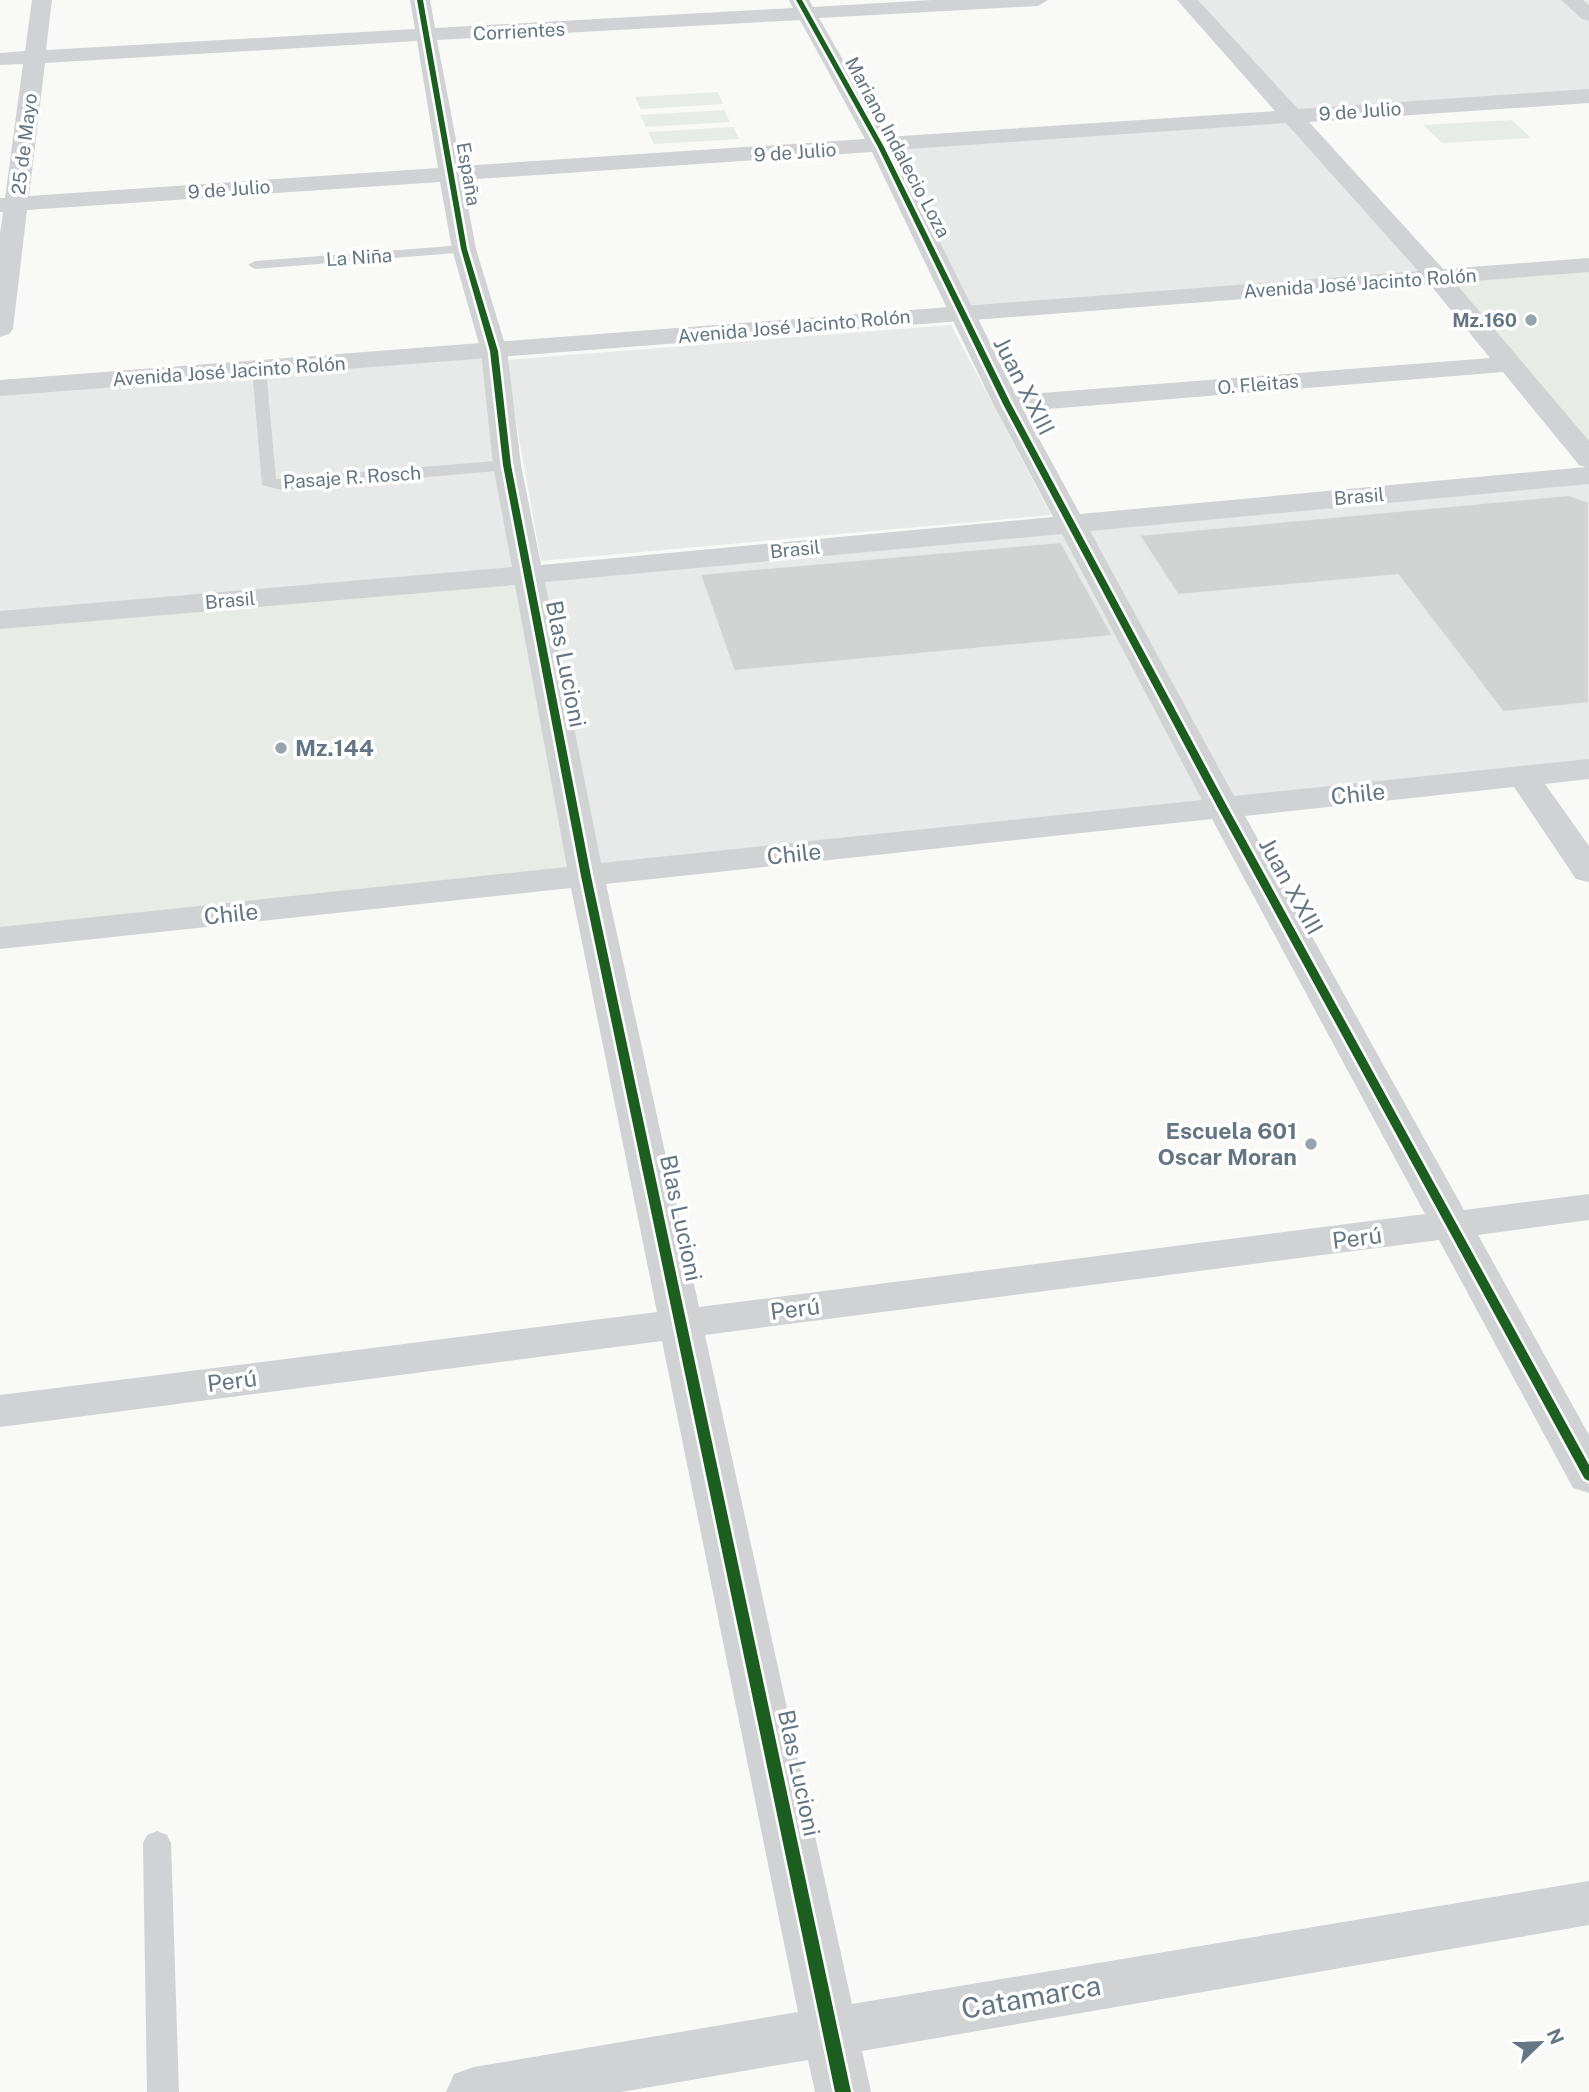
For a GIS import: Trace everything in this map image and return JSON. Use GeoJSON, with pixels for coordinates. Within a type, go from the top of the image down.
{"type":"FeatureCollection","features":[{"type":"Feature","properties":{"kind":"street","name":"25 de Mayo"},"geometry":{"type":"LineString","coordinates":[[0,329],[9,205],[42,0]]}},
{"type":"Feature","properties":{"kind":"street","name":"España"},"geometry":{"type":"LineString","coordinates":[[420,0],[464,250],[494,351]]}},
{"type":"Feature","properties":{"kind":"street","name":"Corrientes"},"geometry":{"type":"LineString","coordinates":[[0,59],[428,36],[803,7],[1038,0]]}},
{"type":"Feature","properties":{"kind":"street"},"geometry":{"type":"LineString","coordinates":[[1187,0],[1437,277],[1589,459]]}},
{"type":"Feature","properties":{"kind":"street"},"geometry":{"type":"LineString","coordinates":[[1571,0],[1589,15]]}},
{"type":"Feature","properties":{"kind":"street","name":"Mariano Indalecio Loza"},"geometry":{"type":"LineString","coordinates":[[803,7],[881,147],[964,312]]}},
{"type":"Feature","properties":{"kind":"street","name":"9 de Julio"},"geometry":{"type":"LineString","coordinates":[[9,205],[881,147],[1589,96]]}},
{"type":"Feature","properties":{"kind":"street","name":"Avenida José Jacinto Rolón"},"geometry":{"type":"LineString","coordinates":[[0,388],[1589,265]]}},
{"type":"Feature","properties":{"kind":"street","name":"Juan XXIII"},"geometry":{"type":"LineString","coordinates":[[964,312],[1007,404],[1073,522],[1223,808],[1455,1226],[1589,1476]]}},
{"type":"Feature","properties":{"kind":"street","name":"Blas Lucioni"},"geometry":{"type":"LineString","coordinates":[[494,351],[507,465],[586,876],[683,1324],[843,2092]]}},
{"type":"Feature","properties":{"kind":"street","name":"O. Fleitas"},"geometry":{"type":"LineString","coordinates":[[1007,404],[1509,363]]}},
{"type":"Feature","properties":{"kind":"street","name":"Brasil"},"geometry":{"type":"LineString","coordinates":[[0,620],[528,575],[1589,475]]}},
{"type":"Feature","properties":{"kind":"street","name":"Chile"},"geometry":{"type":"LineString","coordinates":[[0,939],[1589,769]]}},
{"type":"Feature","properties":{"kind":"street"},"geometry":{"type":"LineString","coordinates":[[1522,776],[1589,871]]}},
{"type":"Feature","properties":{"kind":"street","name":"Perú"},"geometry":{"type":"LineString","coordinates":[[0,1411],[1589,1207]]}},
{"type":"Feature","properties":{"kind":"street","name":"Catamarca"},"geometry":{"type":"LineString","coordinates":[[474,2092],[1589,1903]]}},
{"type":"Feature","properties":{"kind":"lane","name":"La Niña"},"geometry":{"type":"LineString","coordinates":[[254,265],[464,250]]}},
{"type":"Feature","properties":{"kind":"lane","name":"Pasaje R. Rosch"},"geometry":{"type":"LineString","coordinates":[[259,369],[268,482],[282,485],[507,465]]}},
{"type":"Feature","properties":{"kind":"lane"},"geometry":{"type":"LineString","coordinates":[[157,1843],[163,2092]]}},
{"type":"Feature","properties":{"kind":"shaded area"},"geometry":{"type":"Polygon","coordinates":[[[1187,0],[1589,0],[1589,96],[1290,116],[1437,277],[964,312],[881,147],[1288,115],[1187,0]]]}},
{"type":"Feature","properties":{"kind":"shaded area"},"geometry":{"type":"Polygon","coordinates":[[[718,92],[723,104],[641,109],[635,97],[718,92]]]}},
{"type":"Feature","properties":{"kind":"shaded area"},"geometry":{"type":"Polygon","coordinates":[[[724,110],[730,122],[646,127],[640,115],[724,110]]]}},
{"type":"Feature","properties":{"kind":"shaded area"},"geometry":{"type":"Polygon","coordinates":[[[1512,120],[1531,138],[1442,143],[1423,125],[1512,120]]]}},
{"type":"Feature","properties":{"kind":"shaded area"},"geometry":{"type":"Polygon","coordinates":[[[733,127],[739,139],[654,144],[648,132],[733,127]]]}},
{"type":"Feature","properties":{"kind":"shaded area","name":"Mz.160"},"geometry":{"type":"Polygon","coordinates":[[[1589,265],[1589,459],[1437,277],[1589,265]]]}},
{"type":"Feature","properties":{"kind":"shaded area"},"geometry":{"type":"Polygon","coordinates":[[[951,325],[1051,515],[541,561],[505,360],[951,325]]]}},
{"type":"Feature","properties":{"kind":"shaded area"},"geometry":{"type":"Polygon","coordinates":[[[494,351],[528,574],[1589,475],[1589,769],[586,876],[0,620],[0,388],[494,351]]]}},
{"type":"Feature","properties":{"kind":"shaded area","name":"Mz.144"},"geometry":{"type":"Polygon","coordinates":[[[528,575],[586,876],[0,938],[0,620],[528,575]]]}},
{"type":"Feature","properties":{"kind":"building"},"geometry":{"type":"Polygon","coordinates":[[[1569,495],[1589,502],[1589,703],[1503,712],[1398,575],[1178,595],[1139,535],[1569,495]]]}},
{"type":"Feature","properties":{"kind":"building"},"geometry":{"type":"Polygon","coordinates":[[[1061,542],[1113,636],[734,671],[700,574],[1061,542]]]}},
{"type":"Feature","properties":{"kind":"cycle path"},"geometry":{"type":"LineString","coordinates":[[420,0],[464,249],[494,351],[507,465],[586,876],[843,2092]]}},
{"type":"Feature","properties":{"kind":"cycle path"},"geometry":{"type":"LineString","coordinates":[[799,0],[881,147],[1007,404],[1223,808],[1589,1476]]}},
{"type":"Feature","properties":{"kind":"place","name":"Mz.160"},"geometry":{"type":"Point","coordinates":[1531,320]}},
{"type":"Feature","properties":{"kind":"place","name":"Mz.144"},"geometry":{"type":"Point","coordinates":[281,748]}},
{"type":"Feature","properties":{"kind":"place","name":"Escuela 601 Oscar Moran"},"geometry":{"type":"Point","coordinates":[1311,1144]}}]}
